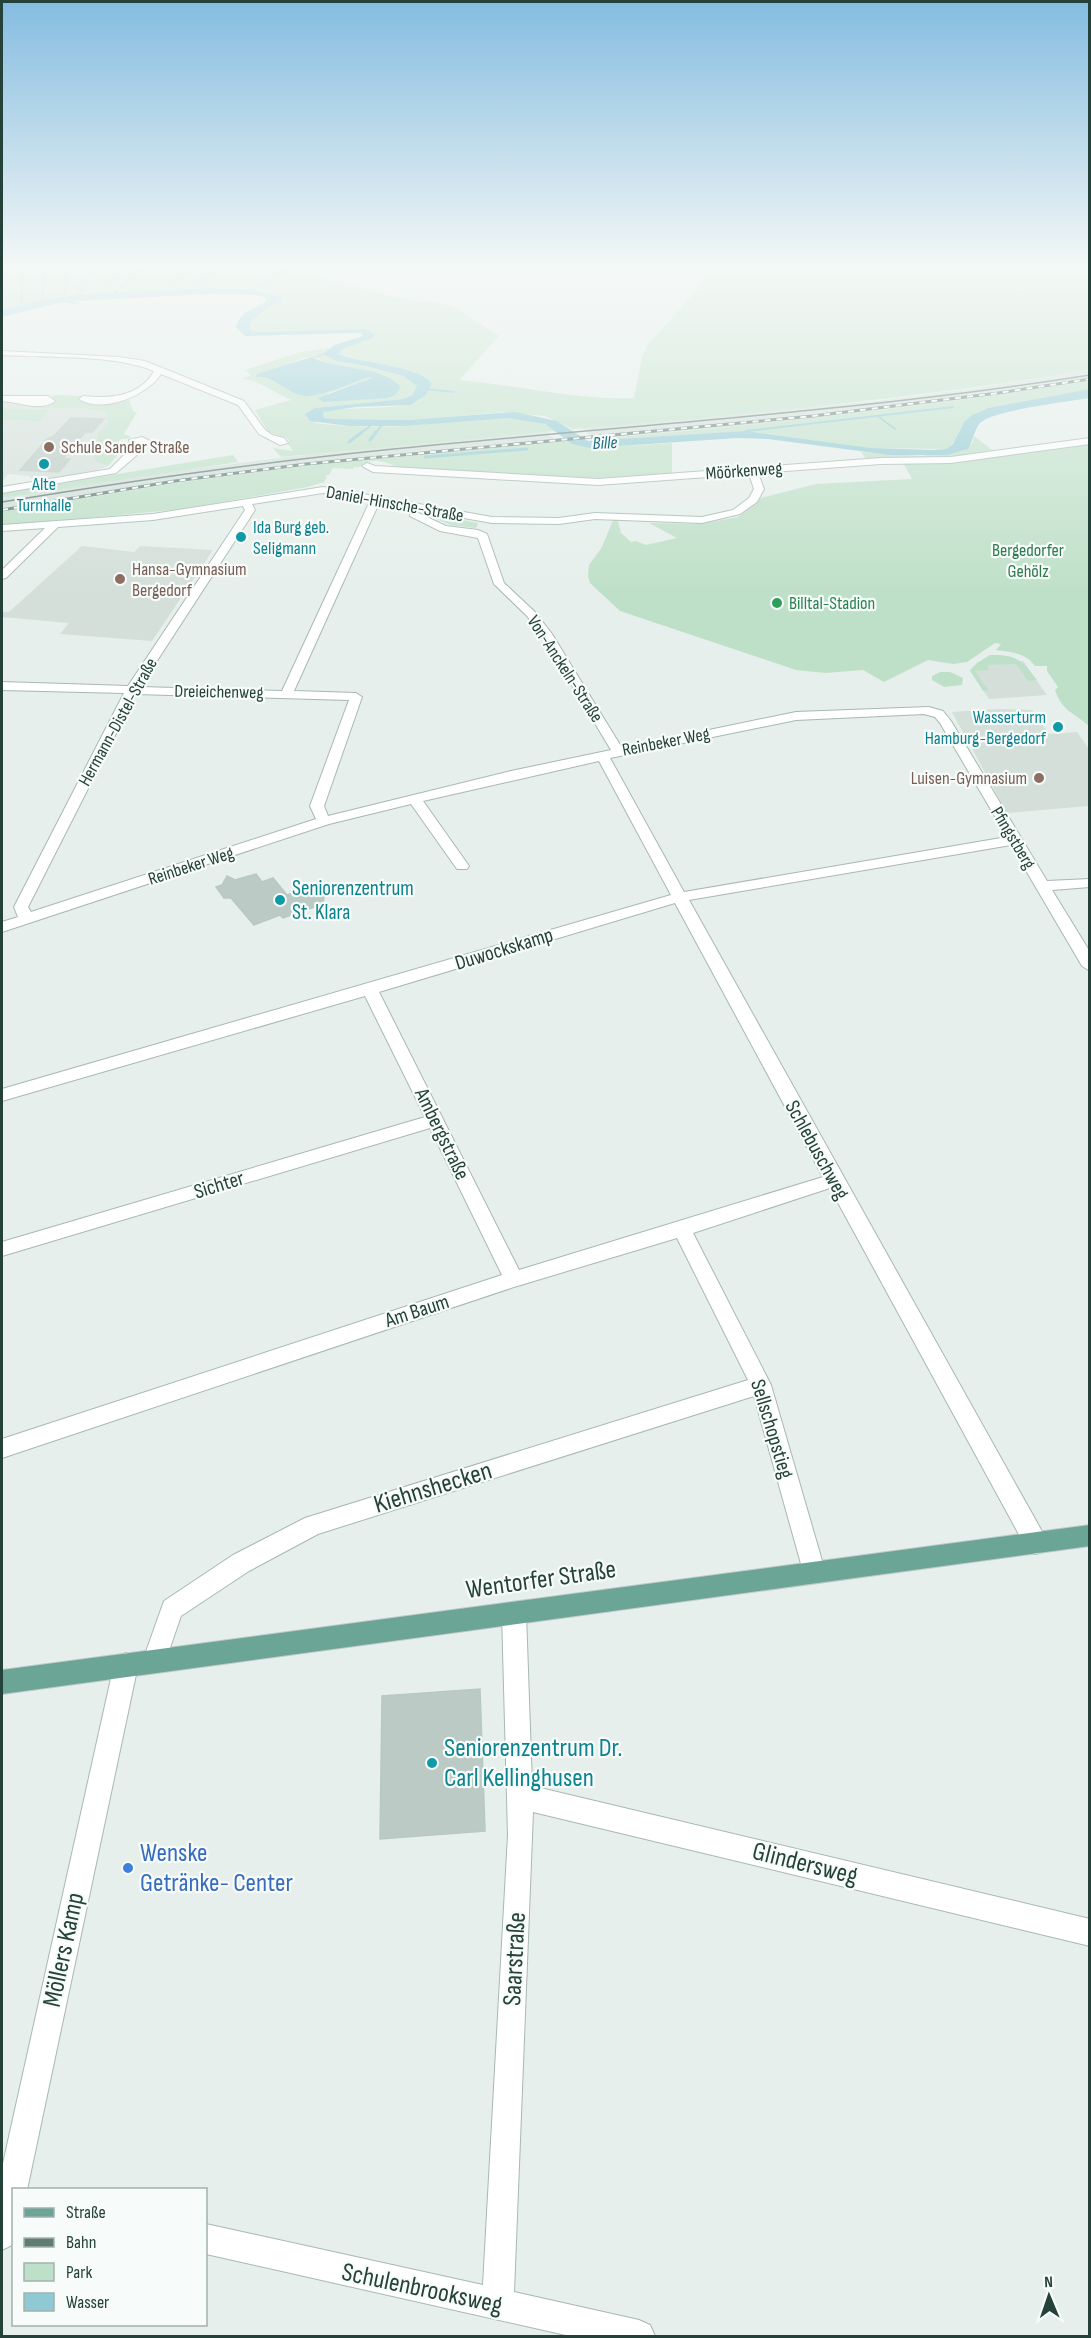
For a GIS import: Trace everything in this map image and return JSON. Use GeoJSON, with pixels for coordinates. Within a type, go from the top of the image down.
{"type":"FeatureCollection","features":[{"type":"Feature","properties":{"kind":"main road","name":"Wentorfer Straße"},"geometry":{"type":"LineString","coordinates":[[2,1682],[1089,1535]]}},
{"type":"Feature","properties":{"kind":"street"},"geometry":{"type":"LineString","coordinates":[[84,399],[104,401],[127,398],[156,377],[157,373]]}},
{"type":"Feature","properties":{"kind":"street"},"geometry":{"type":"LineString","coordinates":[[169,373],[241,403],[262,432],[269,437]]}},
{"type":"Feature","properties":{"kind":"street"},"geometry":{"type":"LineString","coordinates":[[2,399],[19,399]]}},
{"type":"Feature","properties":{"kind":"street","name":"Möörkenweg"},"geometry":{"type":"LineString","coordinates":[[367,466],[373,469],[598,482],[881,461],[951,460],[1089,441]]}},
{"type":"Feature","properties":{"kind":"street"},"geometry":{"type":"LineString","coordinates":[[2,490],[113,471],[135,450]]}},
{"type":"Feature","properties":{"kind":"street","name":"Daniel-Hinsche-Straße"},"geometry":{"type":"LineString","coordinates":[[2,528],[153,517],[323,490],[492,520],[522,522],[595,516],[702,520],[722,516],[746,507],[759,489],[752,470]]}},
{"type":"Feature","properties":{"kind":"street"},"geometry":{"type":"LineString","coordinates":[[287,693],[376,499]]}},
{"type":"Feature","properties":{"kind":"street","name":"Hermann-Distel-Straße"},"geometry":{"type":"LineString","coordinates":[[26,919],[21,907],[132,690],[250,510],[246,503]]}},
{"type":"Feature","properties":{"kind":"street","name":"Von-Anckeln-Straße"},"geometry":{"type":"LineString","coordinates":[[409,507],[411,512],[444,529],[478,533],[483,536],[500,584],[531,614],[548,636],[610,754]]}},
{"type":"Feature","properties":{"kind":"street"},"geometry":{"type":"LineString","coordinates":[[2,576],[55,524]]}},
{"type":"Feature","properties":{"kind":"street","name":"Dreieichenweg"},"geometry":{"type":"LineString","coordinates":[[2,686],[287,693],[357,698],[317,806],[316,810],[324,822]]}},
{"type":"Feature","properties":{"kind":"street","name":"Reinbeker Weg"},"geometry":{"type":"LineString","coordinates":[[2,927],[324,822],[415,799],[610,754],[796,716],[920,710]]}},
{"type":"Feature","properties":{"kind":"street","name":"Pfingstberg"},"geometry":{"type":"LineString","coordinates":[[920,710],[936,712],[945,721],[1089,966]]}},
{"type":"Feature","properties":{"kind":"street","name":"Schlebuschweg"},"geometry":{"type":"LineString","coordinates":[[610,754],[680,897],[1036,1543]]}},
{"type":"Feature","properties":{"kind":"street"},"geometry":{"type":"LineString","coordinates":[[415,799],[462,866]]}},
{"type":"Feature","properties":{"kind":"street","name":"Duwockskamp"},"geometry":{"type":"LineString","coordinates":[[2,1095],[680,897],[1015,840]]}},
{"type":"Feature","properties":{"kind":"street","name":"Pfingstberg"},"geometry":{"type":"LineString","coordinates":[[1042,886],[1089,883]]}},
{"type":"Feature","properties":{"kind":"street","name":"Ambergstraße"},"geometry":{"type":"LineString","coordinates":[[370,989],[514,1279]]}},
{"type":"Feature","properties":{"kind":"street","name":"Sichter"},"geometry":{"type":"LineString","coordinates":[[2,1249],[436,1120]]}},
{"type":"Feature","properties":{"kind":"street","name":"Am Baum"},"geometry":{"type":"LineString","coordinates":[[2,1449],[514,1279],[682,1229],[834,1180]]}},
{"type":"Feature","properties":{"kind":"street","name":"Sellschopstieg"},"geometry":{"type":"LineString","coordinates":[[682,1229],[761,1385],[814,1571]]}},
{"type":"Feature","properties":{"kind":"street","name":"Kiehnshecken"},"geometry":{"type":"LineString","coordinates":[[155,1660],[172,1610],[241,1563],[313,1525],[761,1385]]}},
{"type":"Feature","properties":{"kind":"street","name":"Saarstraße"},"geometry":{"type":"LineString","coordinates":[[498,2306],[520,1858],[521,1796],[514,1613]]}},
{"type":"Feature","properties":{"kind":"street","name":"Möllers Kamp"},"geometry":{"type":"LineString","coordinates":[[13,2188],[126,1665]]}},
{"type":"Feature","properties":{"kind":"street","name":"Glindersweg"},"geometry":{"type":"LineString","coordinates":[[521,1796],[1089,1933]]}},
{"type":"Feature","properties":{"kind":"street","name":"Möllers Kamp"},"geometry":{"type":"LineString","coordinates":[[5,2226],[12,2194]]}},
{"type":"Feature","properties":{"kind":"street","name":"Schulenbrooksweg"},"geometry":{"type":"LineString","coordinates":[[207,2239],[639,2337]]}},
{"type":"Feature","properties":{"kind":"shaded area"},"geometry":{"type":"Polygon","coordinates":[[[1065,373],[1089,373],[1089,381],[993,397],[843,416],[595,439],[582,428],[876,401],[1065,373]]]}},
{"type":"Feature","properties":{"kind":"shaded area","name":"Schule Sander Straße"},"geometry":{"type":"Polygon","coordinates":[[[2,403],[17,403],[33,408],[67,409],[71,407],[106,412],[108,424],[94,461],[108,466],[88,473],[35,482],[29,476],[8,474],[2,482],[2,403]]]}},
{"type":"Feature","properties":{"kind":"shaded area"},"geometry":{"type":"Polygon","coordinates":[[[547,432],[557,441],[320,464],[176,483],[2,512],[2,498],[184,470],[370,447],[547,432]]]}},
{"type":"Feature","properties":{"kind":"shaded area","name":"Hansa-Gymnasium Bergedorf"},"geometry":{"type":"Polygon","coordinates":[[[82,546],[134,552],[140,546],[213,550],[152,641],[60,634],[69,623],[2,617],[2,612],[9,612],[82,546]]]}},
{"type":"Feature","properties":{"kind":"shaded area"},"geometry":{"type":"Polygon","coordinates":[[[1023,661],[1047,695],[989,699],[970,671],[984,664],[1023,661]]]}},
{"type":"Feature","properties":{"kind":"shaded area","name":"Luisen-Gymnasium"},"geometry":{"type":"Polygon","coordinates":[[[998,709],[1032,710],[1049,734],[1077,732],[1089,749],[1089,806],[1007,813],[952,712],[998,709]]]}},
{"type":"Feature","properties":{"kind":"green space"},"geometry":{"type":"Polygon","coordinates":[[[249,373],[266,373],[257,377],[268,379],[295,393],[307,396],[325,393],[369,376],[373,378],[326,394],[345,399],[362,396],[396,382],[373,373],[392,373],[403,376],[417,386],[411,395],[403,399],[315,408],[315,423],[349,426],[407,426],[506,418],[525,419],[555,431],[281,457],[273,448],[293,451],[288,444],[289,441],[287,438],[268,432],[255,410],[291,400],[252,380],[242,379],[251,375],[249,373]]]}},
{"type":"Feature","properties":{"kind":"green space"},"geometry":{"type":"Polygon","coordinates":[[[413,373],[465,373],[459,380],[568,395],[634,398],[639,373],[1065,373],[896,397],[573,429],[545,416],[504,412],[407,420],[324,418],[323,412],[333,410],[401,406],[417,402],[432,384],[424,376],[413,373]]]}},
{"type":"Feature","properties":{"kind":"green space"},"geometry":{"type":"Polygon","coordinates":[[[1089,381],[1089,389],[980,411],[965,421],[956,438],[946,449],[871,448],[746,431],[598,442],[595,439],[842,415],[1089,381]]]}},
{"type":"Feature","properties":{"kind":"green space"},"geometry":{"type":"Polygon","coordinates":[[[55,395],[83,396],[79,400],[115,402],[129,400],[133,411],[137,412],[124,434],[132,438],[121,439],[118,442],[121,451],[108,466],[94,461],[98,433],[108,424],[106,412],[71,407],[67,409],[33,408],[17,403],[2,403],[2,401],[8,401],[42,406],[54,403],[55,400],[51,398],[55,395]]]}},
{"type":"Feature","properties":{"kind":"green space"},"geometry":{"type":"Polygon","coordinates":[[[2,409],[49,410],[40,421],[2,420],[2,409]]]}},
{"type":"Feature","properties":{"kind":"green space"},"geometry":{"type":"Polygon","coordinates":[[[974,436],[992,450],[953,457],[866,459],[861,452],[923,456],[972,444],[974,436]]]}},
{"type":"Feature","properties":{"kind":"green space"},"geometry":{"type":"Polygon","coordinates":[[[567,441],[589,448],[672,443],[672,473],[597,478],[400,468],[384,462],[372,461],[353,469],[333,468],[329,475],[325,475],[327,477],[324,482],[307,487],[183,509],[2,526],[2,512],[176,483],[320,464],[567,441]]]}},
{"type":"Feature","properties":{"kind":"green space","name":"Bergedorfer Gehölz"},"geometry":{"type":"Polygon","coordinates":[[[1089,444],[1089,726],[1061,703],[1055,690],[1058,687],[1047,671],[1047,666],[1035,666],[1028,658],[996,650],[1001,644],[995,643],[967,662],[953,664],[928,660],[884,682],[863,670],[826,673],[796,670],[620,611],[590,583],[588,576],[589,565],[602,547],[613,520],[618,521],[621,533],[631,542],[636,541],[646,545],[677,538],[649,523],[700,524],[738,517],[761,498],[816,484],[912,479],[903,463],[1089,444]]]}},
{"type":"Feature","properties":{"kind":"green space"},"geometry":{"type":"Polygon","coordinates":[[[233,455],[238,462],[2,498],[2,493],[233,455]]]}},
{"type":"Feature","properties":{"kind":"green space"},"geometry":{"type":"Polygon","coordinates":[[[423,514],[478,523],[476,528],[451,525],[423,514]]]}},
{"type":"Feature","properties":{"kind":"green space"},"geometry":{"type":"Polygon","coordinates":[[[990,655],[1012,657],[1018,660],[1037,680],[1028,681],[1016,664],[987,665],[989,670],[975,671],[988,690],[983,691],[970,670],[990,655]]]}},
{"type":"Feature","properties":{"kind":"green space"},"geometry":{"type":"Polygon","coordinates":[[[940,672],[950,672],[963,678],[962,685],[944,687],[932,680],[932,676],[940,672]]]}},
{"type":"Feature","properties":{"kind":"water"},"geometry":{"type":"Polygon","coordinates":[[[378,373],[400,386],[399,391],[387,398],[323,402],[318,398],[372,378],[369,377],[319,395],[304,396],[268,379],[256,377],[257,374],[378,373]]]}},
{"type":"Feature","properties":{"kind":"water","name":"Bille"},"geometry":{"type":"Polygon","coordinates":[[[392,373],[416,373],[432,384],[425,396],[411,405],[356,407],[323,412],[324,418],[407,420],[515,412],[557,421],[588,441],[746,431],[871,448],[932,450],[946,449],[953,444],[964,422],[972,415],[988,408],[1089,389],[1089,398],[1014,410],[988,418],[978,426],[968,449],[947,455],[890,455],[768,439],[737,438],[589,448],[572,444],[545,424],[508,418],[405,426],[349,426],[310,421],[305,414],[315,408],[403,399],[412,395],[417,386],[403,376],[392,373]]]}},
{"type":"Feature","properties":{"kind":"building"},"geometry":{"type":"Polygon","coordinates":[[[71,418],[104,419],[92,432],[85,432],[63,459],[70,459],[59,472],[20,470],[47,439],[54,436],[71,418]]]}},
{"type":"Feature","properties":{"kind":"building","name":"Seniorenzentrum St. Klara"},"geometry":{"type":"Polygon","coordinates":[[[256,874],[262,882],[273,878],[287,895],[314,885],[325,890],[323,904],[283,918],[280,915],[254,925],[231,898],[224,898],[216,887],[222,885],[227,876],[235,880],[256,874]]]}},
{"type":"Feature","properties":{"kind":"building","name":"Seniorenzentrum Dr. Carl Kellinghusen"},"geometry":{"type":"Polygon","coordinates":[[[480,1689],[485,1831],[380,1839],[382,1696],[480,1689]]]}},
{"type":"Feature","properties":{"kind":"waterway"},"geometry":{"type":"LineString","coordinates":[[425,389],[454,392]]}},
{"type":"Feature","properties":{"kind":"waterway"},"geometry":{"type":"LineString","coordinates":[[747,434],[746,431],[953,407]]}},
{"type":"Feature","properties":{"kind":"waterway"},"geometry":{"type":"LineString","coordinates":[[879,417],[895,429]]}},
{"type":"Feature","properties":{"kind":"waterway"},"geometry":{"type":"LineString","coordinates":[[360,434],[370,426]]}},
{"type":"Feature","properties":{"kind":"waterway"},"geometry":{"type":"LineString","coordinates":[[375,434],[381,426]]}},
{"type":"Feature","properties":{"kind":"waterway"},"geometry":{"type":"LineString","coordinates":[[349,442],[362,432]]}},
{"type":"Feature","properties":{"kind":"waterway"},"geometry":{"type":"LineString","coordinates":[[370,440],[376,432]]}},
{"type":"Feature","properties":{"kind":"waterway"},"geometry":{"type":"LineString","coordinates":[[425,457],[527,449]]}},
{"type":"Feature","properties":{"kind":"tram line"},"geometry":{"type":"LineString","coordinates":[[2,502],[288,461],[472,441],[826,409],[1090,375]]}},
{"type":"Feature","properties":{"kind":"railway"},"geometry":{"type":"LineString","coordinates":[[2,510],[175,481],[306,464],[813,416],[1090,379]]}},
{"type":"Feature","properties":{"kind":"place","name":"Schule Sander Straße"},"geometry":{"type":"Point","coordinates":[49,447]}},
{"type":"Feature","properties":{"kind":"place","name":"Alte Turnhalle"},"geometry":{"type":"Point","coordinates":[44,464]}},
{"type":"Feature","properties":{"kind":"place","name":"Ida Burg geb. Seligmann"},"geometry":{"type":"Point","coordinates":[241,537]}},
{"type":"Feature","properties":{"kind":"place","name":"Hansa-Gymnasium Bergedorf"},"geometry":{"type":"Point","coordinates":[120,579]}},
{"type":"Feature","properties":{"kind":"place","name":"Billtal-Stadion"},"geometry":{"type":"Point","coordinates":[777,603]}},
{"type":"Feature","properties":{"kind":"place","name":"Wasserturm Hamburg-Bergedorf"},"geometry":{"type":"Point","coordinates":[1058,727]}},
{"type":"Feature","properties":{"kind":"place","name":"Luisen-Gymnasium"},"geometry":{"type":"Point","coordinates":[1039,778]}},
{"type":"Feature","properties":{"kind":"place","name":"Seniorenzentrum St. Klara"},"geometry":{"type":"Point","coordinates":[280,900]}},
{"type":"Feature","properties":{"kind":"place","name":"Seniorenzentrum Dr. Carl Kellinghusen"},"geometry":{"type":"Point","coordinates":[432,1763]}},
{"type":"Feature","properties":{"kind":"place","name":"Wenske Getränke- Center"},"geometry":{"type":"Point","coordinates":[128,1868]}}]}
